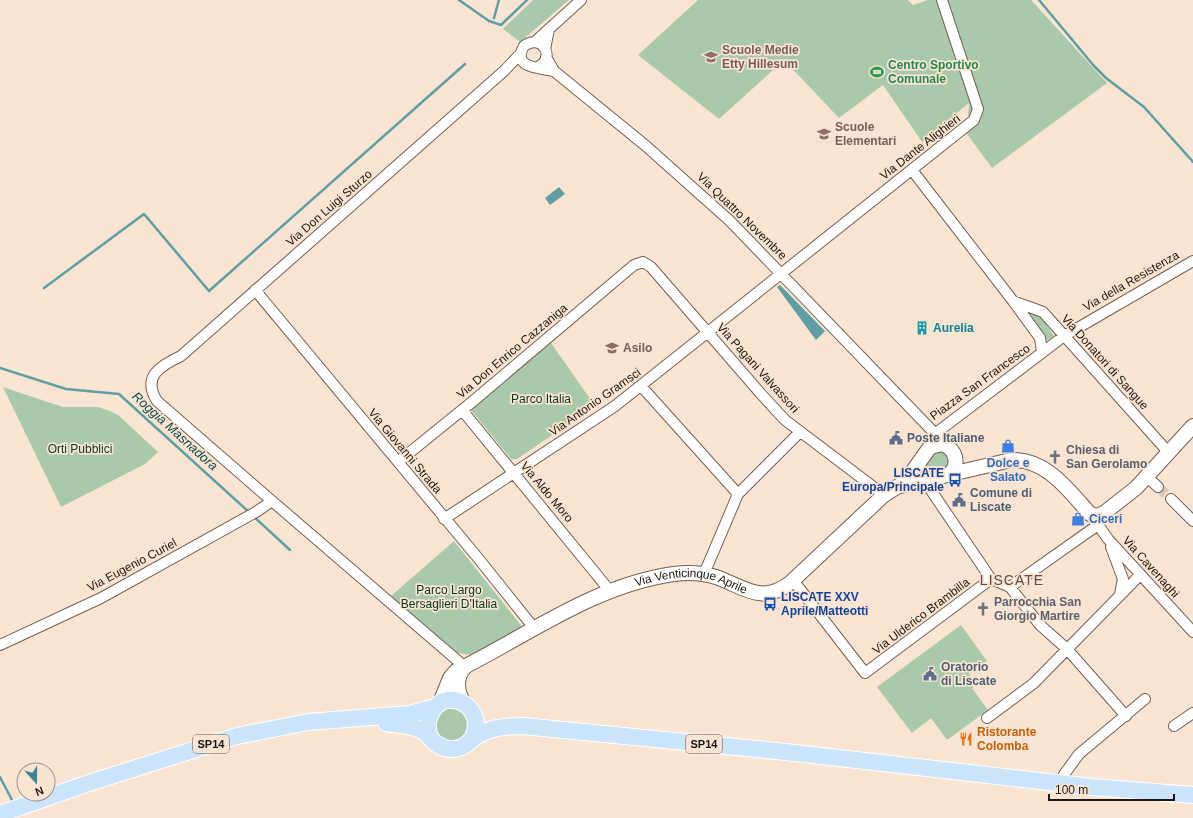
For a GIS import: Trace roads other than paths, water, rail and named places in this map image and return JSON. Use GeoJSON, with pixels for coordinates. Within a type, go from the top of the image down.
{"type":"FeatureCollection","features":[{"type":"Feature","properties":{"kind":"main road","name":"SP14"},"geometry":{"type":"LineString","coordinates":[[0,814],[210,744],[272,728],[336,719],[410,714],[454,700],[478,714],[522,726],[885,763],[1092,787],[1193,795]]}},
{"type":"Feature","properties":{"kind":"main road"},"geometry":{"type":"LineString","coordinates":[[431,739],[427,723],[429,714],[437,705]]}},
{"type":"Feature","properties":{"kind":"main road"},"geometry":{"type":"LineString","coordinates":[[468,707],[474,716],[476,726],[474,734],[469,742]]}},
{"type":"Feature","properties":{"kind":"main road","name":"SP14"},"geometry":{"type":"LineString","coordinates":[[336,719],[411,726],[422,730],[440,746],[451,749],[460,748],[481,732],[494,728],[522,726]]}},
{"type":"Feature","properties":{"kind":"main road","name":"SP14"},"geometry":{"type":"LineString","coordinates":[[885,763],[967,766],[1158,786],[1193,788]]}},
{"type":"Feature","properties":{"kind":"street"},"geometry":{"type":"LineString","coordinates":[[549,29],[545,62],[538,67],[530,67],[526,65],[523,62],[521,53],[524,46],[535,42],[549,29],[581,0]]}},
{"type":"Feature","properties":{"kind":"street","name":"Via Dante Alighieri"},"geometry":{"type":"LineString","coordinates":[[782,273],[972,123],[978,113],[978,109],[942,0]]}},
{"type":"Feature","properties":{"kind":"street"},"geometry":{"type":"LineString","coordinates":[[535,42],[539,43],[546,53]]}},
{"type":"Feature","properties":{"kind":"street","name":"Via Don Luigi Sturzo"},"geometry":{"type":"LineString","coordinates":[[272,501],[158,401],[153,392],[153,380],[159,368],[181,356],[504,71],[521,53]]}},
{"type":"Feature","properties":{"kind":"street","name":"Via Quattro Novembre"},"geometry":{"type":"LineString","coordinates":[[546,53],[554,71]]}},
{"type":"Feature","properties":{"kind":"street","name":"Via Don Luigi Sturzo"},"geometry":{"type":"LineString","coordinates":[[504,71],[526,65]]}},
{"type":"Feature","properties":{"kind":"street","name":"Via Quattro Novembre"},"geometry":{"type":"LineString","coordinates":[[538,67],[554,71],[688,182],[782,273],[899,395]]}},
{"type":"Feature","properties":{"kind":"street"},"geometry":{"type":"LineString","coordinates":[[912,170],[1040,338],[1042,352]]}},
{"type":"Feature","properties":{"kind":"street","name":"Via della Resistenza"},"geometry":{"type":"LineString","coordinates":[[1042,352],[1064,336],[1193,261]]}},
{"type":"Feature","properties":{"kind":"street","name":"Via Pagani Valvassori"},"geometry":{"type":"LineString","coordinates":[[643,262],[652,268],[766,400],[800,432],[884,495]]}},
{"type":"Feature","properties":{"kind":"street","name":"Via Don Enrico Cazzaniga"},"geometry":{"type":"LineString","coordinates":[[398,462],[634,265],[643,262]]}},
{"type":"Feature","properties":{"kind":"street","name":"Via Antonio Gramsci"},"geometry":{"type":"LineString","coordinates":[[444,519],[606,413],[782,273]]}},
{"type":"Feature","properties":{"kind":"street","name":"Via Giovanni Strada"},"geometry":{"type":"LineString","coordinates":[[255,290],[534,628]]}},
{"type":"Feature","properties":{"kind":"street","name":"Via Donatori di Sangue"},"geometry":{"type":"LineString","coordinates":[[1013,301],[1040,310],[1169,453]]}},
{"type":"Feature","properties":{"kind":"street","name":"Piazza San Francesco"},"geometry":{"type":"LineString","coordinates":[[899,395],[936,433],[1042,352]]}},
{"type":"Feature","properties":{"kind":"street"},"geometry":{"type":"LineString","coordinates":[[641,386],[738,494]]}},
{"type":"Feature","properties":{"kind":"street","name":"Via Aldo Moro"},"geometry":{"type":"LineString","coordinates":[[462,410],[610,591]]}},
{"type":"Feature","properties":{"kind":"street"},"geometry":{"type":"LineString","coordinates":[[1010,587],[1051,557],[1127,496],[1147,477],[1193,426]]}},
{"type":"Feature","properties":{"kind":"street"},"geometry":{"type":"LineString","coordinates":[[704,574],[738,494],[800,432]]}},
{"type":"Feature","properties":{"kind":"street"},"geometry":{"type":"LineString","coordinates":[[936,433],[935,440],[921,461],[924,471],[936,477],[992,579],[1010,587],[1040,625],[1067,649],[1126,716]]}},
{"type":"Feature","properties":{"kind":"street"},"geometry":{"type":"LineString","coordinates":[[936,433],[960,461],[973,469]]}},
{"type":"Feature","properties":{"kind":"street"},"geometry":{"type":"LineString","coordinates":[[930,447],[940,443],[950,449],[956,460],[956,466],[936,477]]}},
{"type":"Feature","properties":{"kind":"street","name":"Via Venticinque Aprile"},"geometry":{"type":"LineString","coordinates":[[898,487],[1011,460],[1023,460],[1037,465],[1049,472],[1097,521]]}},
{"type":"Feature","properties":{"kind":"street","name":"Via Venticinque Aprile"},"geometry":{"type":"LineString","coordinates":[[437,705],[451,676],[465,667],[581,603],[637,581],[686,573],[704,574],[719,578],[750,592],[761,594],[778,591],[793,580],[884,495],[907,480],[921,461]]}},
{"type":"Feature","properties":{"kind":"street"},"geometry":{"type":"LineString","coordinates":[[1147,477],[1158,487]]}},
{"type":"Feature","properties":{"kind":"street"},"geometry":{"type":"LineString","coordinates":[[1171,499],[1193,521]]}},
{"type":"Feature","properties":{"kind":"street"},"geometry":{"type":"LineString","coordinates":[[272,501],[465,667],[459,675],[458,688],[468,707]]}},
{"type":"Feature","properties":{"kind":"street","name":"Via Eugenio Curiel"},"geometry":{"type":"LineString","coordinates":[[0,645],[106,595],[246,518],[272,501]]}},
{"type":"Feature","properties":{"kind":"street","name":"Via Cavenaghi"},"geometry":{"type":"LineString","coordinates":[[1097,521],[1108,539],[1193,632]]}},
{"type":"Feature","properties":{"kind":"street"},"geometry":{"type":"LineString","coordinates":[[1108,539],[1123,579],[1120,595]]}},
{"type":"Feature","properties":{"kind":"street"},"geometry":{"type":"LineString","coordinates":[[987,718],[1027,690],[1140,575]]}},
{"type":"Feature","properties":{"kind":"street","name":"Via Ulderico Brambilla"},"geometry":{"type":"LineString","coordinates":[[793,580],[865,673],[992,579]]}},
{"type":"Feature","properties":{"kind":"street"},"geometry":{"type":"LineString","coordinates":[[1063,776],[1079,754],[1145,699]]}},
{"type":"Feature","properties":{"kind":"street"},"geometry":{"type":"LineString","coordinates":[[1174,726],[1193,713]]}},
{"type":"Feature","properties":{"kind":"water"},"geometry":{"type":"Polygon","coordinates":[[[559,187],[565,194],[550,205],[545,198],[559,187]]]}},
{"type":"Feature","properties":{"kind":"water"},"geometry":{"type":"Polygon","coordinates":[[[780,285],[825,331],[816,340],[777,287],[780,285]]]}},
{"type":"Feature","properties":{"kind":"waterway"},"geometry":{"type":"LineString","coordinates":[[459,0],[489,21],[501,25],[527,0]]}},
{"type":"Feature","properties":{"kind":"waterway"},"geometry":{"type":"LineString","coordinates":[[494,18],[499,0]]}},
{"type":"Feature","properties":{"kind":"waterway"},"geometry":{"type":"LineString","coordinates":[[1039,0],[1094,66],[1106,78],[1144,107],[1193,162]]}},
{"type":"Feature","properties":{"kind":"waterway"},"geometry":{"type":"LineString","coordinates":[[44,288],[144,214],[209,291],[465,64]]}},
{"type":"Feature","properties":{"kind":"waterway","name":"Roggia Masnadora"},"geometry":{"type":"LineString","coordinates":[[0,368],[66,389],[119,394],[250,513]]}},
{"type":"Feature","properties":{"kind":"waterway","name":"Roggia Masnadora"},"geometry":{"type":"LineString","coordinates":[[253,516],[290,550]]}},
{"type":"Feature","properties":{"kind":"waterway"},"geometry":{"type":"LineString","coordinates":[[0,777],[12,800]]}},
{"type":"Feature","properties":{"kind":"tunnel"},"geometry":{"type":"LineString","coordinates":[[1158,487],[1171,499]]}},
{"type":"Feature","properties":{"kind":"place","name":"Scuole Medie Etty Hillesum"},"geometry":{"type":"Point","coordinates":[711,57]}},
{"type":"Feature","properties":{"kind":"place","name":"Centro Sportivo Comunale"},"geometry":{"type":"Point","coordinates":[877,72]}},
{"type":"Feature","properties":{"kind":"place","name":"Scuole Elementari"},"geometry":{"type":"Point","coordinates":[824,134]}},
{"type":"Feature","properties":{"kind":"place","name":"Aurelia"},"geometry":{"type":"Point","coordinates":[922,328]}},
{"type":"Feature","properties":{"kind":"place","name":"Asilo"},"geometry":{"type":"Point","coordinates":[612,348]}},
{"type":"Feature","properties":{"kind":"place","name":"Poste Italiane"},"geometry":{"type":"Point","coordinates":[896,438]}},
{"type":"Feature","properties":{"kind":"place","name":"Dolce e Salato"},"geometry":{"type":"Point","coordinates":[1008,446]}},
{"type":"Feature","properties":{"kind":"place","name":"Chiesa di San Gerolamo"},"geometry":{"type":"Point","coordinates":[1055,457]}},
{"type":"Feature","properties":{"kind":"place","name":"LISCATE Europa/Principale"},"geometry":{"type":"Point","coordinates":[955,480]}},
{"type":"Feature","properties":{"kind":"place","name":"Comune di Liscate"},"geometry":{"type":"Point","coordinates":[959,500]}},
{"type":"Feature","properties":{"kind":"place","name":"Ciceri"},"geometry":{"type":"Point","coordinates":[1078,519]}},
{"type":"Feature","properties":{"kind":"place","name":"LISCATE XXV Aprile/Matteotti"},"geometry":{"type":"Point","coordinates":[770,604]}},
{"type":"Feature","properties":{"kind":"place","name":"Parrocchia San Giorgio Martire"},"geometry":{"type":"Point","coordinates":[983,609]}},
{"type":"Feature","properties":{"kind":"place","name":"Oratorio di Liscate"},"geometry":{"type":"Point","coordinates":[930,674]}},
{"type":"Feature","properties":{"kind":"place","name":"Ristorante Colomba"},"geometry":{"type":"Point","coordinates":[966,739]}},
{"type":"Feature","properties":{"kind":"district","name":"LISCATE"},"geometry":{"type":"Point","coordinates":[1012,580]}},
{"type":"Feature","properties":{"kind":"park label","name":"Parco Italia"},"geometry":{"type":"Point","coordinates":[541,399]}},
{"type":"Feature","properties":{"kind":"park label","name":"Orti Pubblici"},"geometry":{"type":"Point","coordinates":[80,449]}},
{"type":"Feature","properties":{"kind":"park label","name":"Parco Largo Bersaglieri D'Italia"},"geometry":{"type":"Point","coordinates":[449,597]}}]}
